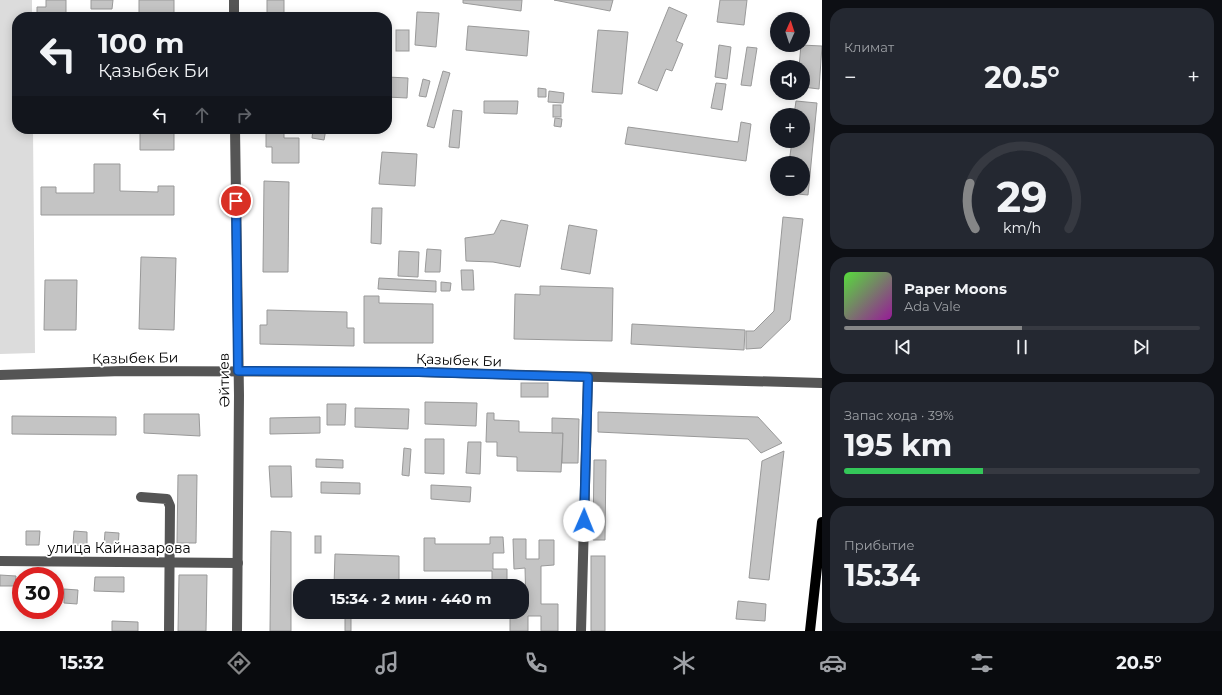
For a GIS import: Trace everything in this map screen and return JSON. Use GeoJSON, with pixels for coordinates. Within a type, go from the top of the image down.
{"type":"FeatureCollection","features":[{"type":"Feature","properties":{"kind":"main road"},"geometry":{"type":"LineString","coordinates":[[810,631],[822,522]]}},
{"type":"Feature","properties":{"kind":"street"},"geometry":{"type":"LineString","coordinates":[[234,0],[234,12]]}},
{"type":"Feature","properties":{"kind":"street","name":"Әйтиев"},"geometry":{"type":"LineString","coordinates":[[235,134],[238,371],[237,631]]}},
{"type":"Feature","properties":{"kind":"street","name":"Қазыбек Би"},"geometry":{"type":"LineString","coordinates":[[0,375],[238,371],[419,372],[822,383]]}},
{"type":"Feature","properties":{"kind":"street"},"geometry":{"type":"LineString","coordinates":[[582,631],[588,377]]}},
{"type":"Feature","properties":{"kind":"street"},"geometry":{"type":"LineString","coordinates":[[141,497],[167,499],[170,506],[168,563],[169,631]]}},
{"type":"Feature","properties":{"kind":"street","name":"улица Кайназарова"},"geometry":{"type":"LineString","coordinates":[[0,561],[238,563]]}},
{"type":"Feature","properties":{"kind":"shaded area"},"geometry":{"type":"Polygon","coordinates":[[[0,0],[32,0],[32,12],[12,12],[12,134],[33,134],[35,353],[0,354],[0,0]]]}},
{"type":"Feature","properties":{"kind":"building"},"geometry":{"type":"Polygon","coordinates":[[[46,0],[66,0],[66,12],[37,12],[37,7],[46,7],[46,0]]]}},
{"type":"Feature","properties":{"kind":"building"},"geometry":{"type":"Polygon","coordinates":[[[91,0],[113,0],[112,9],[91,9],[91,0]]]}},
{"type":"Feature","properties":{"kind":"building"},"geometry":{"type":"Polygon","coordinates":[[[139,0],[174,0],[174,12],[139,12],[139,0]]]}},
{"type":"Feature","properties":{"kind":"building"},"geometry":{"type":"Polygon","coordinates":[[[267,0],[284,0],[284,12],[267,12],[267,0]]]}},
{"type":"Feature","properties":{"kind":"building"},"geometry":{"type":"Polygon","coordinates":[[[463,0],[522,0],[521,11],[463,3],[463,0]]]}},
{"type":"Feature","properties":{"kind":"building"},"geometry":{"type":"Polygon","coordinates":[[[554,0],[613,0],[610,11],[554,0]]]}},
{"type":"Feature","properties":{"kind":"building"},"geometry":{"type":"Polygon","coordinates":[[[720,0],[747,0],[744,25],[717,22],[720,0]]]}},
{"type":"Feature","properties":{"kind":"building"},"geometry":{"type":"Polygon","coordinates":[[[669,7],[687,15],[676,41],[683,44],[672,71],[666,69],[657,91],[638,83],[669,7]]]}},
{"type":"Feature","properties":{"kind":"building"},"geometry":{"type":"Polygon","coordinates":[[[417,12],[439,13],[436,47],[415,45],[417,12]]]}},
{"type":"Feature","properties":{"kind":"building"},"geometry":{"type":"Polygon","coordinates":[[[468,26],[529,31],[527,56],[466,50],[468,26]]]}},
{"type":"Feature","properties":{"kind":"building"},"geometry":{"type":"Polygon","coordinates":[[[396,30],[409,30],[409,51],[396,51],[396,30]]]}},
{"type":"Feature","properties":{"kind":"building"},"geometry":{"type":"Polygon","coordinates":[[[598,30],[628,32],[622,94],[592,92],[598,30]]]}},
{"type":"Feature","properties":{"kind":"building"},"geometry":{"type":"Polygon","coordinates":[[[719,45],[731,47],[727,79],[715,77],[719,45]]]}},
{"type":"Feature","properties":{"kind":"building"},"geometry":{"type":"Polygon","coordinates":[[[810,45],[822,46],[819,89],[810,88],[810,60],[800,60],[800,52],[810,52],[810,45]]]}},
{"type":"Feature","properties":{"kind":"building"},"geometry":{"type":"Polygon","coordinates":[[[747,47],[757,48],[751,86],[741,85],[747,47]]]}},
{"type":"Feature","properties":{"kind":"building"},"geometry":{"type":"Polygon","coordinates":[[[443,71],[450,73],[434,128],[427,126],[443,71]]]}},
{"type":"Feature","properties":{"kind":"building"},"geometry":{"type":"Polygon","coordinates":[[[392,77],[408,78],[407,98],[392,97],[392,77]]]}},
{"type":"Feature","properties":{"kind":"building"},"geometry":{"type":"Polygon","coordinates":[[[423,79],[430,81],[426,97],[419,96],[423,79]]]}},
{"type":"Feature","properties":{"kind":"building"},"geometry":{"type":"Polygon","coordinates":[[[716,83],[726,84],[722,110],[711,108],[716,83]]]}},
{"type":"Feature","properties":{"kind":"building"},"geometry":{"type":"Polygon","coordinates":[[[538,88],[546,89],[546,97],[538,97],[538,88]]]}},
{"type":"Feature","properties":{"kind":"building"},"geometry":{"type":"Polygon","coordinates":[[[549,91],[564,93],[563,103],[548,102],[549,91]]]}},
{"type":"Feature","properties":{"kind":"building"},"geometry":{"type":"Polygon","coordinates":[[[484,101],[518,101],[517,114],[484,113],[484,101]]]}},
{"type":"Feature","properties":{"kind":"building"},"geometry":{"type":"Polygon","coordinates":[[[796,101],[817,103],[810,175],[810,156],[790,156],[791,148],[810,148],[810,108],[795,108],[796,101]]]}},
{"type":"Feature","properties":{"kind":"building"},"geometry":{"type":"Polygon","coordinates":[[[553,105],[561,105],[561,117],[553,117],[553,105]]]}},
{"type":"Feature","properties":{"kind":"building"},"geometry":{"type":"Polygon","coordinates":[[[453,110],[462,111],[459,148],[449,147],[453,110]]]}},
{"type":"Feature","properties":{"kind":"building"},"geometry":{"type":"Polygon","coordinates":[[[555,118],[562,119],[561,127],[554,126],[555,118]]]}},
{"type":"Feature","properties":{"kind":"building"},"geometry":{"type":"Polygon","coordinates":[[[741,122],[751,124],[746,161],[625,144],[628,127],[738,142],[741,122]]]}},
{"type":"Feature","properties":{"kind":"building"},"geometry":{"type":"Polygon","coordinates":[[[140,134],[174,134],[174,150],[140,150],[140,134]]]}},
{"type":"Feature","properties":{"kind":"building"},"geometry":{"type":"Polygon","coordinates":[[[266,134],[284,134],[284,138],[299,138],[299,163],[272,163],[272,147],[266,147],[266,134]]]}},
{"type":"Feature","properties":{"kind":"building"},"geometry":{"type":"Polygon","coordinates":[[[312,134],[325,134],[324,140],[312,138],[312,134]]]}},
{"type":"Feature","properties":{"kind":"building"},"geometry":{"type":"Polygon","coordinates":[[[382,152],[417,154],[415,186],[379,184],[382,152]]]}},
{"type":"Feature","properties":{"kind":"building"},"geometry":{"type":"Polygon","coordinates":[[[94,164],[120,164],[120,191],[158,192],[158,186],[174,186],[174,215],[41,215],[41,187],[56,187],[56,193],[94,193],[94,164]]]}},
{"type":"Feature","properties":{"kind":"building"},"geometry":{"type":"Polygon","coordinates":[[[264,181],[289,182],[288,272],[263,272],[264,181]]]}},
{"type":"Feature","properties":{"kind":"building"},"geometry":{"type":"Polygon","coordinates":[[[372,208],[382,208],[381,244],[371,243],[372,208]]]}},
{"type":"Feature","properties":{"kind":"building"},"geometry":{"type":"Polygon","coordinates":[[[783,217],[803,219],[790,320],[761,348],[746,349],[746,331],[754,331],[774,311],[783,217]]]}},
{"type":"Feature","properties":{"kind":"building"},"geometry":{"type":"Polygon","coordinates":[[[501,220],[528,225],[520,267],[493,262],[466,261],[465,238],[494,234],[501,220]]]}},
{"type":"Feature","properties":{"kind":"building"},"geometry":{"type":"Polygon","coordinates":[[[569,225],[597,230],[590,274],[561,269],[569,225]]]}},
{"type":"Feature","properties":{"kind":"building"},"geometry":{"type":"Polygon","coordinates":[[[427,249],[441,250],[440,272],[425,272],[427,249]]]}},
{"type":"Feature","properties":{"kind":"building"},"geometry":{"type":"Polygon","coordinates":[[[399,251],[419,252],[418,277],[398,276],[399,251]]]}},
{"type":"Feature","properties":{"kind":"building"},"geometry":{"type":"Polygon","coordinates":[[[141,257],[176,258],[174,330],[139,329],[141,257]]]}},
{"type":"Feature","properties":{"kind":"building"},"geometry":{"type":"Polygon","coordinates":[[[461,270],[473,270],[474,290],[462,290],[461,270]]]}},
{"type":"Feature","properties":{"kind":"building"},"geometry":{"type":"Polygon","coordinates":[[[379,278],[436,281],[436,292],[378,289],[379,278]]]}},
{"type":"Feature","properties":{"kind":"building"},"geometry":{"type":"Polygon","coordinates":[[[45,280],[77,280],[76,330],[44,330],[45,280]]]}},
{"type":"Feature","properties":{"kind":"building"},"geometry":{"type":"Polygon","coordinates":[[[441,282],[451,283],[450,291],[441,291],[441,282]]]}},
{"type":"Feature","properties":{"kind":"building"},"geometry":{"type":"Polygon","coordinates":[[[540,286],[613,288],[612,341],[514,339],[515,294],[540,295],[540,286]]]}},
{"type":"Feature","properties":{"kind":"building"},"geometry":{"type":"Polygon","coordinates":[[[364,296],[379,296],[379,303],[433,304],[433,343],[364,343],[364,296]]]}},
{"type":"Feature","properties":{"kind":"building"},"geometry":{"type":"Polygon","coordinates":[[[267,310],[347,312],[347,328],[354,328],[354,346],[260,344],[260,325],[267,325],[267,310]]]}},
{"type":"Feature","properties":{"kind":"building"},"geometry":{"type":"Polygon","coordinates":[[[632,324],[745,330],[744,350],[631,344],[632,324]]]}},
{"type":"Feature","properties":{"kind":"building"},"geometry":{"type":"Polygon","coordinates":[[[521,383],[548,383],[548,397],[521,397],[521,383]]]}},
{"type":"Feature","properties":{"kind":"building"},"geometry":{"type":"Polygon","coordinates":[[[425,402],[477,403],[476,426],[425,424],[425,402]]]}},
{"type":"Feature","properties":{"kind":"building"},"geometry":{"type":"Polygon","coordinates":[[[327,404],[346,404],[345,425],[327,425],[327,404]]]}},
{"type":"Feature","properties":{"kind":"building"},"geometry":{"type":"Polygon","coordinates":[[[355,408],[409,409],[408,429],[355,427],[355,408]]]}},
{"type":"Feature","properties":{"kind":"building"},"geometry":{"type":"Polygon","coordinates":[[[598,412],[758,417],[782,443],[761,453],[748,439],[598,432],[598,412]]]}},
{"type":"Feature","properties":{"kind":"building"},"geometry":{"type":"Polygon","coordinates":[[[487,413],[494,413],[494,420],[519,421],[519,432],[563,433],[561,472],[517,471],[517,457],[497,456],[497,442],[486,442],[487,413]]]}},
{"type":"Feature","properties":{"kind":"building"},"geometry":{"type":"Polygon","coordinates":[[[144,414],[199,414],[200,436],[144,433],[144,414]]]}},
{"type":"Feature","properties":{"kind":"building"},"geometry":{"type":"Polygon","coordinates":[[[12,416],[116,417],[116,435],[12,434],[12,416]]]}},
{"type":"Feature","properties":{"kind":"building"},"geometry":{"type":"Polygon","coordinates":[[[320,417],[320,433],[270,434],[270,418],[320,417]]]}},
{"type":"Feature","properties":{"kind":"building"},"geometry":{"type":"Polygon","coordinates":[[[552,418],[579,419],[578,463],[562,463],[563,433],[552,433],[552,418]]]}},
{"type":"Feature","properties":{"kind":"building"},"geometry":{"type":"Polygon","coordinates":[[[425,439],[444,439],[444,474],[425,473],[425,439]]]}},
{"type":"Feature","properties":{"kind":"building"},"geometry":{"type":"Polygon","coordinates":[[[468,442],[481,442],[480,474],[466,473],[468,442]]]}},
{"type":"Feature","properties":{"kind":"building"},"geometry":{"type":"Polygon","coordinates":[[[404,448],[411,449],[409,476],[402,475],[404,448]]]}},
{"type":"Feature","properties":{"kind":"building"},"geometry":{"type":"Polygon","coordinates":[[[784,451],[769,580],[749,578],[762,461],[784,451]]]}},
{"type":"Feature","properties":{"kind":"building"},"geometry":{"type":"Polygon","coordinates":[[[316,459],[343,460],[343,468],[316,467],[316,459]]]}},
{"type":"Feature","properties":{"kind":"building"},"geometry":{"type":"Polygon","coordinates":[[[594,460],[606,460],[605,540],[593,540],[594,460]]]}},
{"type":"Feature","properties":{"kind":"building"},"geometry":{"type":"Polygon","coordinates":[[[269,466],[291,466],[292,497],[271,497],[269,466]]]}},
{"type":"Feature","properties":{"kind":"building"},"geometry":{"type":"Polygon","coordinates":[[[178,475],[197,475],[196,543],[177,543],[178,475]]]}},
{"type":"Feature","properties":{"kind":"building"},"geometry":{"type":"Polygon","coordinates":[[[321,482],[360,483],[360,494],[321,493],[321,482]]]}},
{"type":"Feature","properties":{"kind":"building"},"geometry":{"type":"Polygon","coordinates":[[[431,485],[471,487],[470,502],[431,499],[431,485]]]}},
{"type":"Feature","properties":{"kind":"building"},"geometry":{"type":"Polygon","coordinates":[[[26,531],[40,531],[39,545],[26,545],[26,531]]]}},
{"type":"Feature","properties":{"kind":"building"},"geometry":{"type":"Polygon","coordinates":[[[74,531],[87,532],[87,546],[73,545],[74,531]]]}},
{"type":"Feature","properties":{"kind":"building"},"geometry":{"type":"Polygon","coordinates":[[[271,531],[291,532],[291,631],[270,631],[271,531]]]}},
{"type":"Feature","properties":{"kind":"building"},"geometry":{"type":"Polygon","coordinates":[[[105,532],[119,533],[118,547],[104,546],[105,532]]]}},
{"type":"Feature","properties":{"kind":"building"},"geometry":{"type":"Polygon","coordinates":[[[315,536],[321,536],[321,553],[315,553],[315,536]]]}},
{"type":"Feature","properties":{"kind":"building"},"geometry":{"type":"Polygon","coordinates":[[[490,537],[503,537],[504,553],[493,553],[493,569],[507,569],[507,579],[492,579],[492,571],[424,571],[424,538],[435,538],[435,544],[490,544],[490,537]]]}},
{"type":"Feature","properties":{"kind":"building"},"geometry":{"type":"Polygon","coordinates":[[[513,539],[526,539],[526,559],[539,559],[539,540],[554,540],[554,565],[541,566],[541,604],[558,604],[558,631],[541,631],[541,616],[529,616],[529,579],[525,579],[525,568],[514,569],[513,539]]]}},
{"type":"Feature","properties":{"kind":"building"},"geometry":{"type":"Polygon","coordinates":[[[335,554],[399,556],[399,579],[334,579],[335,554]]]}},
{"type":"Feature","properties":{"kind":"building"},"geometry":{"type":"Polygon","coordinates":[[[591,556],[605,556],[605,631],[591,631],[591,556]]]}},
{"type":"Feature","properties":{"kind":"building"},"geometry":{"type":"Polygon","coordinates":[[[0,575],[12,576],[12,586],[0,586],[0,575]]]}},
{"type":"Feature","properties":{"kind":"building"},"geometry":{"type":"Polygon","coordinates":[[[179,575],[207,575],[206,631],[178,631],[179,575]]]}},
{"type":"Feature","properties":{"kind":"building"},"geometry":{"type":"Polygon","coordinates":[[[95,577],[124,577],[124,592],[94,591],[95,577]]]}},
{"type":"Feature","properties":{"kind":"building"},"geometry":{"type":"Polygon","coordinates":[[[64,589],[78,590],[77,604],[64,603],[64,589]]]}},
{"type":"Feature","properties":{"kind":"building"},"geometry":{"type":"Polygon","coordinates":[[[738,601],[766,604],[765,621],[736,619],[738,601]]]}},
{"type":"Feature","properties":{"kind":"building"},"geometry":{"type":"Polygon","coordinates":[[[345,619],[351,619],[351,631],[345,631],[345,619]]]}},
{"type":"Feature","properties":{"kind":"building"},"geometry":{"type":"Polygon","coordinates":[[[510,619],[528,619],[528,631],[510,631],[510,619]]]}},
{"type":"Feature","properties":{"kind":"building"},"geometry":{"type":"Polygon","coordinates":[[[112,621],[138,622],[138,631],[112,631],[112,621]]]}},
{"type":"Feature","properties":{"kind":"route"},"geometry":{"type":"LineString","coordinates":[[236,201],[238,371],[419,372],[588,377],[584,521]]}}]}
